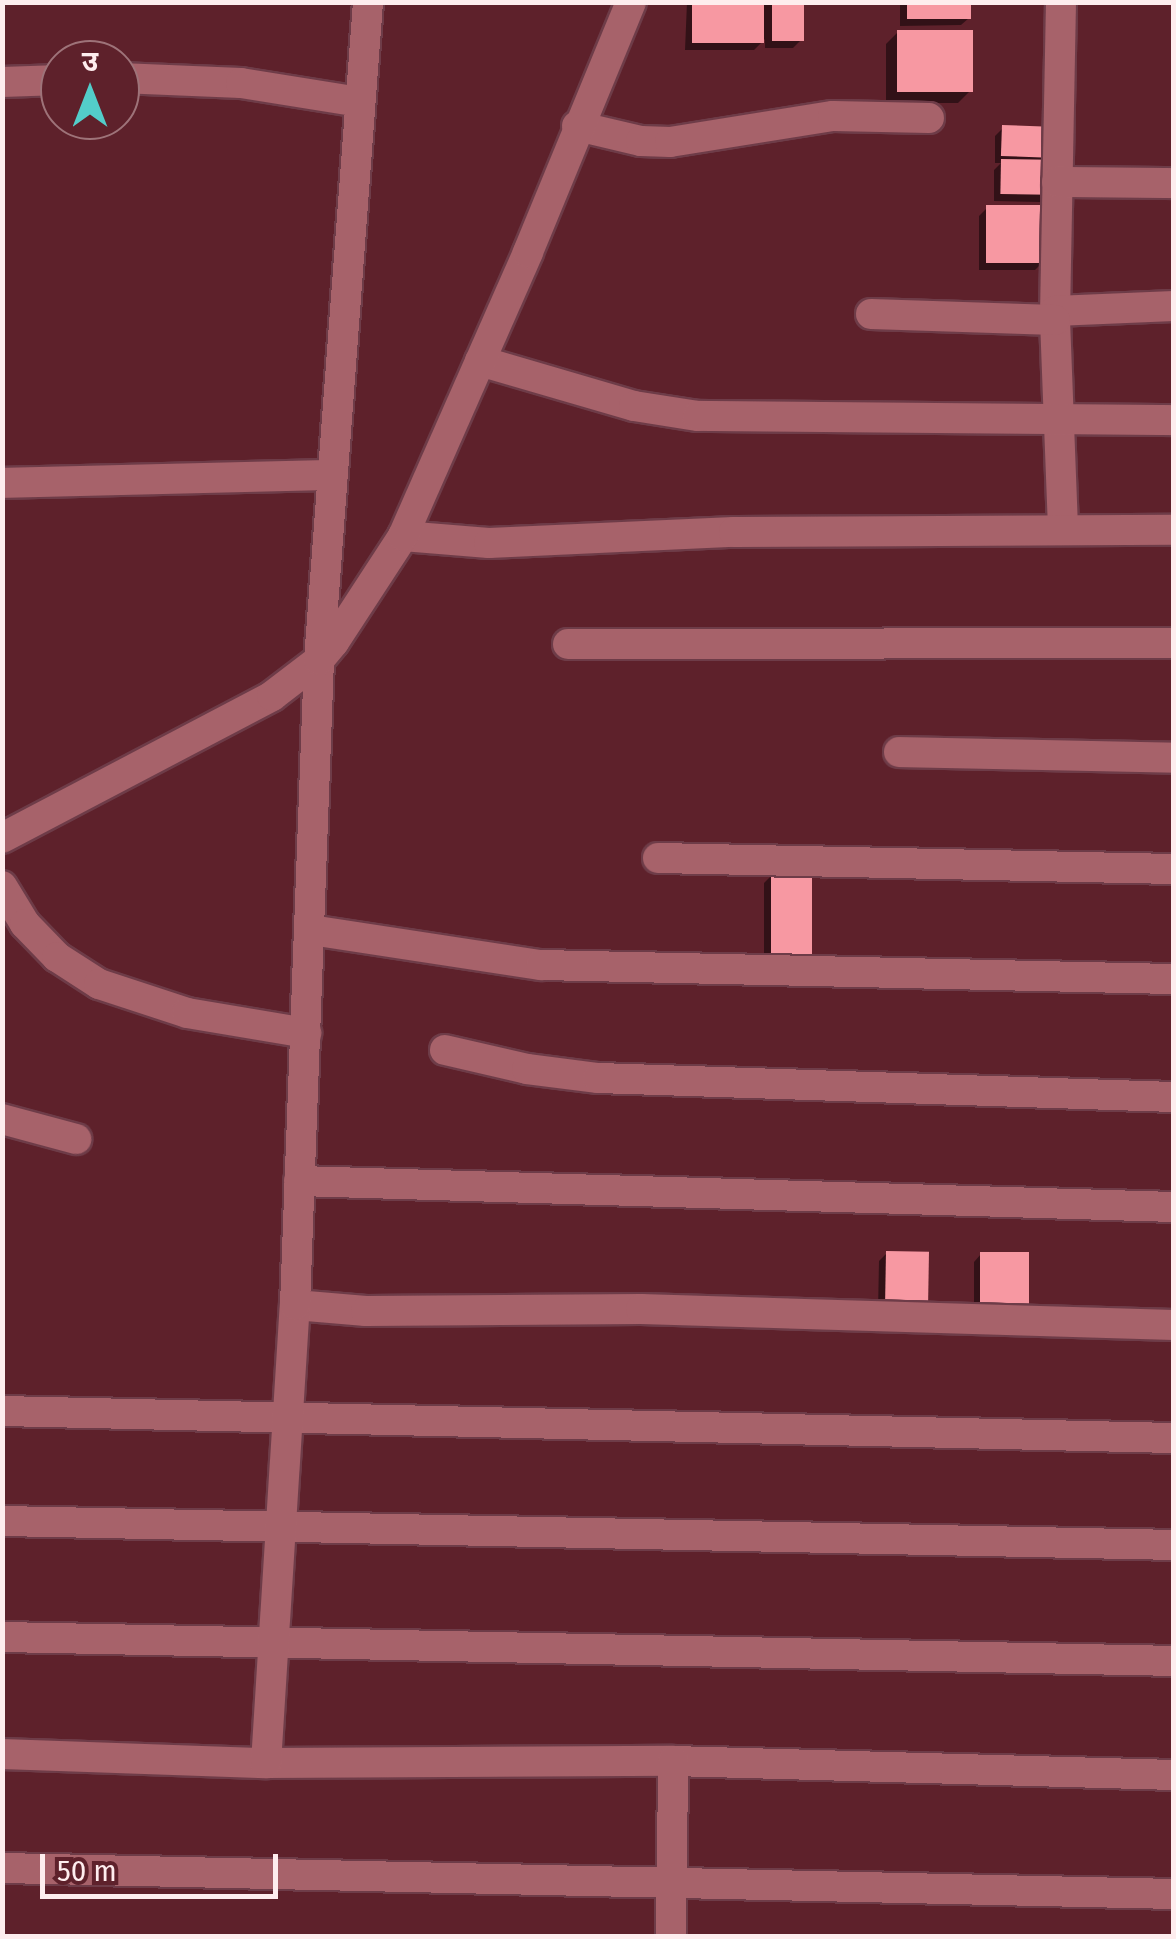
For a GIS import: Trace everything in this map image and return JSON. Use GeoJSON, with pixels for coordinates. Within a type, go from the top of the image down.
{"type":"FeatureCollection","features":[{"type":"Feature","properties":{"kind":"street"},"geometry":{"type":"LineString","coordinates":[[266,1763],[295,1305],[320,660],[368,2]]}},
{"type":"Feature","properties":{"kind":"street"},"geometry":{"type":"LineString","coordinates":[[2,838],[237,716],[320,660],[403,536],[632,2]]}},
{"type":"Feature","properties":{"kind":"street"},"geometry":{"type":"LineString","coordinates":[[1061,2],[1054,316],[1064,528]]}},
{"type":"Feature","properties":{"kind":"street"},"geometry":{"type":"LineString","coordinates":[[140,79],[241,82],[359,102]]}},
{"type":"Feature","properties":{"kind":"street"},"geometry":{"type":"LineString","coordinates":[[2,82],[40,81]]}},
{"type":"Feature","properties":{"kind":"street"},"geometry":{"type":"LineString","coordinates":[[578,126],[641,141],[670,142],[833,116],[928,118]]}},
{"type":"Feature","properties":{"kind":"street"},"geometry":{"type":"LineString","coordinates":[[1057,182],[1174,184]]}},
{"type":"Feature","properties":{"kind":"street"},"geometry":{"type":"LineString","coordinates":[[871,314],[1054,316],[1174,306]]}},
{"type":"Feature","properties":{"kind":"street"},"geometry":{"type":"LineString","coordinates":[[480,362],[634,406],[698,416],[1174,420]]}},
{"type":"Feature","properties":{"kind":"street"},"geometry":{"type":"LineString","coordinates":[[2,483],[332,475]]}},
{"type":"Feature","properties":{"kind":"street"},"geometry":{"type":"LineString","coordinates":[[403,536],[489,544],[734,532],[1174,530]]}},
{"type":"Feature","properties":{"kind":"street"},"geometry":{"type":"LineString","coordinates":[[568,644],[1174,644]]}},
{"type":"Feature","properties":{"kind":"street"},"geometry":{"type":"LineString","coordinates":[[899,752],[1174,758]]}},
{"type":"Feature","properties":{"kind":"street"},"geometry":{"type":"LineString","coordinates":[[658,858],[1174,869]]}},
{"type":"Feature","properties":{"kind":"street"},"geometry":{"type":"LineString","coordinates":[[2,886],[25,924],[57,956],[99,984],[187,1013],[306,1033]]}},
{"type":"Feature","properties":{"kind":"street"},"geometry":{"type":"LineString","coordinates":[[311,930],[542,965],[1174,979]]}},
{"type":"Feature","properties":{"kind":"street"},"geometry":{"type":"LineString","coordinates":[[445,1050],[527,1069],[598,1078],[1174,1097]]}},
{"type":"Feature","properties":{"kind":"street"},"geometry":{"type":"LineString","coordinates":[[2,1119],[76,1139]]}},
{"type":"Feature","properties":{"kind":"street"},"geometry":{"type":"LineString","coordinates":[[299,1182],[1174,1207]]}},
{"type":"Feature","properties":{"kind":"street"},"geometry":{"type":"LineString","coordinates":[[295,1305],[366,1311],[641,1310],[1174,1325]]}},
{"type":"Feature","properties":{"kind":"street"},"geometry":{"type":"LineString","coordinates":[[2,1411],[1174,1438]]}},
{"type":"Feature","properties":{"kind":"street"},"geometry":{"type":"LineString","coordinates":[[2,1522],[1174,1545]]}},
{"type":"Feature","properties":{"kind":"street"},"geometry":{"type":"LineString","coordinates":[[2,1637],[1174,1661]]}},
{"type":"Feature","properties":{"kind":"street"},"geometry":{"type":"LineString","coordinates":[[2,1754],[266,1763],[672,1761],[1174,1775]]}},
{"type":"Feature","properties":{"kind":"street"},"geometry":{"type":"LineString","coordinates":[[671,1936],[672,1761]]}},
{"type":"Feature","properties":{"kind":"street"},"geometry":{"type":"LineString","coordinates":[[2,1868],[1174,1894]]}},
{"type":"Feature","properties":{"kind":"building"},"geometry":{"type":"Polygon","coordinates":[[[692,2],[764,2],[764,43],[692,43],[692,2]]]}},
{"type":"Feature","properties":{"kind":"building"},"geometry":{"type":"Polygon","coordinates":[[[772,2],[804,2],[804,41],[772,41],[772,2]]]}},
{"type":"Feature","properties":{"kind":"building"},"geometry":{"type":"Polygon","coordinates":[[[907,2],[971,2],[971,19],[907,19],[907,2]]]}},
{"type":"Feature","properties":{"kind":"building"},"geometry":{"type":"Polygon","coordinates":[[[897,30],[973,30],[973,92],[897,92],[897,30]]]}},
{"type":"Feature","properties":{"kind":"building"},"geometry":{"type":"Polygon","coordinates":[[[1002,125],[1050,127],[1049,158],[1001,156],[1002,125]]]}},
{"type":"Feature","properties":{"kind":"building"},"geometry":{"type":"Polygon","coordinates":[[[1001,159],[1050,160],[1049,195],[1000,194],[1001,159]]]}},
{"type":"Feature","properties":{"kind":"building"},"geometry":{"type":"Polygon","coordinates":[[[986,205],[1046,205],[1046,263],[986,263],[986,205]]]}},
{"type":"Feature","properties":{"kind":"building"},"geometry":{"type":"Polygon","coordinates":[[[771,872],[812,872],[812,965],[771,965],[771,872]]]}},
{"type":"Feature","properties":{"kind":"building"},"geometry":{"type":"Polygon","coordinates":[[[886,1251],[929,1252],[928,1306],[885,1305],[886,1251]]]}},
{"type":"Feature","properties":{"kind":"building"},"geometry":{"type":"Polygon","coordinates":[[[980,1252],[1029,1252],[1029,1309],[980,1309],[980,1252]]]}}]}
